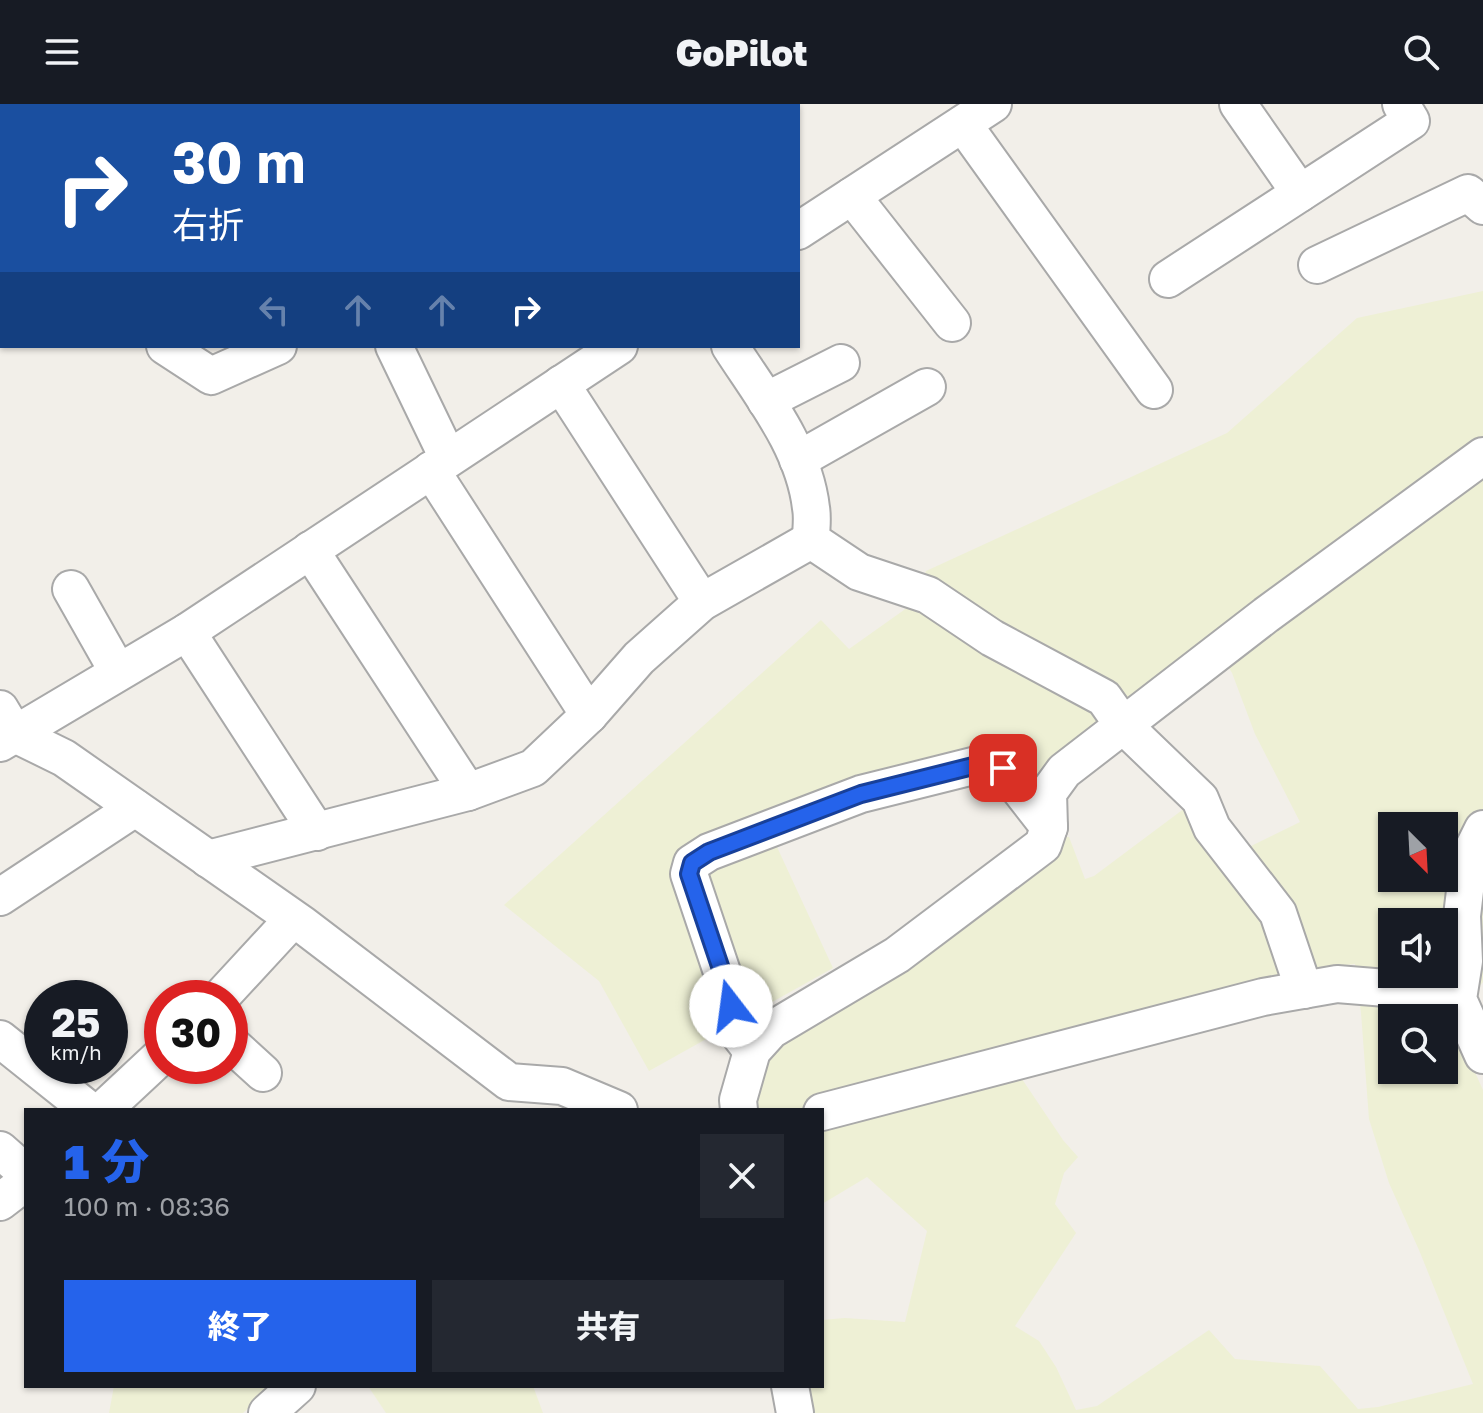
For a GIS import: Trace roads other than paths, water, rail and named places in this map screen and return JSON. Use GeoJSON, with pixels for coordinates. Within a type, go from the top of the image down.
{"type":"FeatureCollection","features":[{"type":"Feature","properties":{"kind":"street"},"geometry":{"type":"LineString","coordinates":[[800,230],[993,104]]}},
{"type":"Feature","properties":{"kind":"street"},"geometry":{"type":"LineString","coordinates":[[1238,104],[1300,193]]}},
{"type":"Feature","properties":{"kind":"street"},"geometry":{"type":"LineString","coordinates":[[1168,279],[1411,121],[1401,104]]}},
{"type":"Feature","properties":{"kind":"street"},"geometry":{"type":"LineString","coordinates":[[963,124],[1154,390]]}},
{"type":"Feature","properties":{"kind":"street"},"geometry":{"type":"LineString","coordinates":[[1317,265],[1468,193],[1483,206]]}},
{"type":"Feature","properties":{"kind":"street"},"geometry":{"type":"LineString","coordinates":[[852,196],[952,323]]}},
{"type":"Feature","properties":{"kind":"street"},"geometry":{"type":"LineString","coordinates":[[168,348],[211,376],[274,348]]}},
{"type":"Feature","properties":{"kind":"street"},"geometry":{"type":"LineString","coordinates":[[395,348],[440,464],[589,715]]}},
{"type":"Feature","properties":{"kind":"street"},"geometry":{"type":"LineString","coordinates":[[5,729],[118,672],[187,632],[616,348]]}},
{"type":"Feature","properties":{"kind":"street"},"geometry":{"type":"LineString","coordinates":[[731,348],[795,451],[812,509],[811,540]]}},
{"type":"Feature","properties":{"kind":"street"},"geometry":{"type":"LineString","coordinates":[[766,401],[841,363]]}},
{"type":"Feature","properties":{"kind":"street"},"geometry":{"type":"LineString","coordinates":[[561,384],[702,602]]}},
{"type":"Feature","properties":{"kind":"street"},"geometry":{"type":"LineString","coordinates":[[798,460],[927,387]]}},
{"type":"Feature","properties":{"kind":"street"},"geometry":{"type":"LineString","coordinates":[[739,1108],[738,1100],[752,1051],[771,1030],[874,969],[1043,845],[1049,827],[1048,793],[1064,771],[1266,615],[1483,456]]}},
{"type":"Feature","properties":{"kind":"street"},"geometry":{"type":"LineString","coordinates":[[208,859],[468,792],[533,768],[589,715],[639,658],[702,602],[811,540]]}},
{"type":"Feature","properties":{"kind":"street"},"geometry":{"type":"LineString","coordinates":[[811,540],[859,572],[928,595],[992,638],[1104,698],[1123,725],[1200,799],[1212,828],[1278,913],[1304,990]]}},
{"type":"Feature","properties":{"kind":"street"},"geometry":{"type":"LineString","coordinates":[[310,550],[468,792]]}},
{"type":"Feature","properties":{"kind":"street"},"geometry":{"type":"LineString","coordinates":[[71,589],[118,672]]}},
{"type":"Feature","properties":{"kind":"street"},"geometry":{"type":"LineString","coordinates":[[187,632],[317,832]]}},
{"type":"Feature","properties":{"kind":"street"},"geometry":{"type":"LineString","coordinates":[[5,729],[64,758],[293,919],[509,1082],[562,1086],[614,1108]]}},
{"type":"Feature","properties":{"kind":"street"},"geometry":{"type":"LineString","coordinates":[[752,1051],[732,1025],[723,975],[689,874],[692,863],[709,852],[861,794],[985,763],[1003,768],[1049,827]]}},
{"type":"Feature","properties":{"kind":"street"},"geometry":{"type":"LineString","coordinates":[[0,897],[135,808]]}},
{"type":"Feature","properties":{"kind":"street"},"geometry":{"type":"LineString","coordinates":[[1483,829],[1469,857],[1462,916],[1464,961],[1458,999],[1483,1055]]}},
{"type":"Feature","properties":{"kind":"street"},"geometry":{"type":"LineString","coordinates":[[237,980],[293,919]]}},
{"type":"Feature","properties":{"kind":"street"},"geometry":{"type":"LineString","coordinates":[[824,1111],[1263,997],[1337,984],[1411,990],[1458,999]]}},
{"type":"Feature","properties":{"kind":"street"},"geometry":{"type":"LineString","coordinates":[[0,1039],[86,1108]]}},
{"type":"Feature","properties":{"kind":"street"},"geometry":{"type":"LineString","coordinates":[[248,1059],[263,1073]]}},
{"type":"Feature","properties":{"kind":"street"},"geometry":{"type":"LineString","coordinates":[[105,1108],[144,1072]]}},
{"type":"Feature","properties":{"kind":"street"},"geometry":{"type":"LineString","coordinates":[[0,1150],[19,1189]]}},
{"type":"Feature","properties":{"kind":"street"},"geometry":{"type":"LineString","coordinates":[[267,1413],[295,1388]]}},
{"type":"Feature","properties":{"kind":"street"},"geometry":{"type":"LineString","coordinates":[[790,1388],[795,1413]]}}]}
